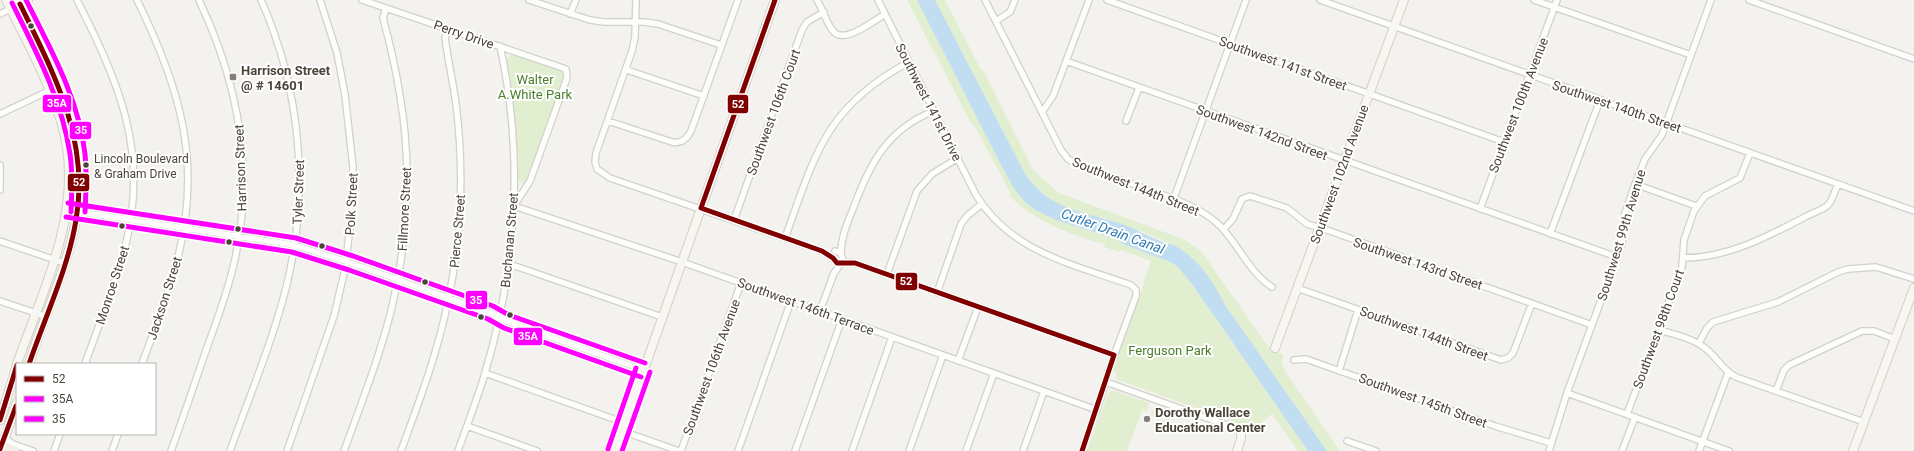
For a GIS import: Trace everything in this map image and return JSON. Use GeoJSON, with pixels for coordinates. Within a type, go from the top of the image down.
{"type":"FeatureCollection","features":[{"type":"Feature","properties":{"kind":"main road"},"geometry":{"type":"LineString","coordinates":[[2,445],[14,451]]}},
{"type":"Feature","properties":{"kind":"street"},"geometry":{"type":"LineString","coordinates":[[6,0],[50,91],[62,123],[67,151],[69,175],[67,210],[62,234],[18,363]]}},
{"type":"Feature","properties":{"kind":"street"},"geometry":{"type":"LineString","coordinates":[[0,14],[11,9],[19,2],[29,0]]}},
{"type":"Feature","properties":{"kind":"street","name":"Monroe Street"},"geometry":{"type":"LineString","coordinates":[[77,0],[113,75],[124,108],[133,156],[134,183],[131,220],[120,264],[85,363]]}},
{"type":"Feature","properties":{"kind":"street","name":"Jackson Street"},"geometry":{"type":"LineString","coordinates":[[137,0],[167,67],[181,116],[187,162],[187,196],[184,228],[175,270],[142,363]]}},
{"type":"Feature","properties":{"kind":"street","name":"Harrison Street"},"geometry":{"type":"LineString","coordinates":[[171,451],[225,297],[233,268],[239,236],[243,186],[242,141],[238,113],[223,57],[199,0]]}},
{"type":"Feature","properties":{"kind":"street","name":"Tyler Street"},"geometry":{"type":"LineString","coordinates":[[230,451],[277,319],[288,280],[294,245],[300,175],[296,125],[282,58],[261,0]]}},
{"type":"Feature","properties":{"kind":"street","name":"Polk Street"},"geometry":{"type":"LineString","coordinates":[[287,451],[334,316],[346,261],[351,223],[353,182],[350,125],[338,59],[320,0]]}},
{"type":"Feature","properties":{"kind":"street","name":"Perry Drive"},"geometry":{"type":"LineString","coordinates":[[362,0],[566,69],[567,78],[530,181],[514,206]]}},
{"type":"Feature","properties":{"kind":"street"},"geometry":{"type":"LineString","coordinates":[[530,0],[570,14],[604,22],[658,24],[721,46]]}},
{"type":"Feature","properties":{"kind":"street"},"geometry":{"type":"LineString","coordinates":[[570,14],[576,0]]}},
{"type":"Feature","properties":{"kind":"street"},"geometry":{"type":"LineString","coordinates":[[636,0],[635,42],[596,153],[595,165],[599,171],[607,177],[701,208],[822,252],[834,259],[837,263],[855,263]]}},
{"type":"Feature","properties":{"kind":"street"},"geometry":{"type":"LineString","coordinates":[[608,121],[672,142],[684,140],[691,132],[738,0]]}},
{"type":"Feature","properties":{"kind":"street"},"geometry":{"type":"LineString","coordinates":[[615,451],[775,0]]}},
{"type":"Feature","properties":{"kind":"street"},"geometry":{"type":"LineString","coordinates":[[817,0],[833,31],[838,35],[851,34],[885,14]]}},
{"type":"Feature","properties":{"kind":"street","name":"Southwest 141st Drive"},"geometry":{"type":"LineString","coordinates":[[878,0],[982,204]]}},
{"type":"Feature","properties":{"kind":"street","name":"Southwest 144th Street"},"geometry":{"type":"LineString","coordinates":[[985,0],[1061,150],[1071,161],[1174,198],[1201,210],[1224,229],[1238,245],[1260,280],[1272,287]]}},
{"type":"Feature","properties":{"kind":"street"},"geometry":{"type":"LineString","coordinates":[[996,21],[1010,12],[1015,0]]}},
{"type":"Feature","properties":{"kind":"street"},"geometry":{"type":"LineString","coordinates":[[1042,112],[1054,96],[1089,0]]}},
{"type":"Feature","properties":{"kind":"street","name":"Southwest 141st Street"},"geometry":{"type":"LineString","coordinates":[[1107,0],[1504,142]]}},
{"type":"Feature","properties":{"kind":"street"},"geometry":{"type":"LineString","coordinates":[[1174,198],[1246,0]]}},
{"type":"Feature","properties":{"kind":"street","name":"Southwest 102nd Avenue"},"geometry":{"type":"LineString","coordinates":[[1275,348],[1404,0]]}},
{"type":"Feature","properties":{"kind":"street"},"geometry":{"type":"LineString","coordinates":[[1534,0],[1691,55]]}},
{"type":"Feature","properties":{"kind":"street","name":"Southwest 100th Avenue"},"geometry":{"type":"LineString","coordinates":[[1480,209],[1557,0]]}},
{"type":"Feature","properties":{"kind":"street","name":"Southwest 99th Avenue"},"geometry":{"type":"LineString","coordinates":[[1549,451],[1567,393],[1622,243],[1624,216],[1635,184],[1645,159],[1660,140],[1711,0]]}},
{"type":"Feature","properties":{"kind":"street"},"geometry":{"type":"LineString","coordinates":[[1749,0],[1914,59]]}},
{"type":"Feature","properties":{"kind":"street","name":"Southwest 140th Street"},"geometry":{"type":"LineString","coordinates":[[1323,1],[1914,211]]}},
{"type":"Feature","properties":{"kind":"street"},"geometry":{"type":"LineString","coordinates":[[19,2],[59,86],[68,110],[78,147],[80,180],[78,212],[72,239],[29,363]]}},
{"type":"Feature","properties":{"kind":"street","name":"Fillmore Street"},"geometry":{"type":"LineString","coordinates":[[344,451],[385,334],[398,280],[405,219],[406,154],[400,96],[384,18],[386,8]]}},
{"type":"Feature","properties":{"kind":"street","name":"Southwest 106th Court"},"geometry":{"type":"LineString","coordinates":[[734,220],[802,30],[807,22],[824,12]]}},
{"type":"Feature","properties":{"kind":"street","name":"Pierce Street"},"geometry":{"type":"LineString","coordinates":[[401,451],[429,371],[449,298],[457,241],[461,186],[456,104],[445,38],[448,29]]}},
{"type":"Feature","properties":{"kind":"street","name":"Buchanan Street"},"geometry":{"type":"LineString","coordinates":[[458,451],[485,373],[499,318],[509,265],[514,206],[512,120],[500,46]]}},
{"type":"Feature","properties":{"kind":"street","name":"Southwest 142nd Street"},"geometry":{"type":"LineString","coordinates":[[1066,61],[1617,257]]}},
{"type":"Feature","properties":{"kind":"street"},"geometry":{"type":"LineString","coordinates":[[785,238],[812,165],[830,129],[840,115],[866,89],[909,62]]}},
{"type":"Feature","properties":{"kind":"street"},"geometry":{"type":"LineString","coordinates":[[626,70],[704,96]]}},
{"type":"Feature","properties":{"kind":"street"},"geometry":{"type":"LineString","coordinates":[[0,114],[59,86]]}},
{"type":"Feature","properties":{"kind":"street"},"geometry":{"type":"LineString","coordinates":[[1126,121],[1139,88]]}},
{"type":"Feature","properties":{"kind":"street"},"geometry":{"type":"LineString","coordinates":[[1550,234],[1600,100]]}},
{"type":"Feature","properties":{"kind":"street"},"geometry":{"type":"LineString","coordinates":[[834,273],[834,251],[842,239],[865,177],[879,153],[895,135],[909,124],[934,111]]}},
{"type":"Feature","properties":{"kind":"street","name":"Southwest 98th Court"},"geometry":{"type":"LineString","coordinates":[[1627,414],[1683,258],[1685,236],[1696,206],[1705,196],[1740,178],[1750,153]]}},
{"type":"Feature","properties":{"kind":"street"},"geometry":{"type":"LineString","coordinates":[[887,274],[917,191],[932,174],[958,158]]}},
{"type":"Feature","properties":{"kind":"street"},"geometry":{"type":"LineString","coordinates":[[0,166],[0,190]]}},
{"type":"Feature","properties":{"kind":"street"},"geometry":{"type":"LineString","coordinates":[[1635,184],[1696,206]]}},
{"type":"Feature","properties":{"kind":"street"},"geometry":{"type":"LineString","coordinates":[[1683,258],[1699,258],[1736,248],[1778,231],[1827,206],[1831,201],[1838,184]]}},
{"type":"Feature","properties":{"kind":"street","name":"Southwest 143rd Street"},"geometry":{"type":"LineString","coordinates":[[1224,229],[1233,219],[1242,199],[1247,196],[1254,197],[1286,208],[1305,224],[1592,325]]}},
{"type":"Feature","properties":{"kind":"street"},"geometry":{"type":"LineString","coordinates":[[937,293],[961,224],[968,215],[982,204],[1002,228],[1025,245],[1055,258],[1131,285],[1136,290],[1136,297],[1114,355],[1097,410],[1082,451]]}},
{"type":"Feature","properties":{"kind":"street","name":"Southwest 146th Terrace"},"geometry":{"type":"LineString","coordinates":[[514,206],[682,262],[1097,410]]}},
{"type":"Feature","properties":{"kind":"street"},"geometry":{"type":"LineString","coordinates":[[67,210],[294,245],[346,261],[643,370]]}},
{"type":"Feature","properties":{"kind":"street"},"geometry":{"type":"LineString","coordinates":[[820,311],[834,273],[842,262],[842,239]]}},
{"type":"Feature","properties":{"kind":"street"},"geometry":{"type":"LineString","coordinates":[[0,241],[64,263]]}},
{"type":"Feature","properties":{"kind":"street"},"geometry":{"type":"LineString","coordinates":[[822,252],[834,251],[855,263],[1114,355]]}},
{"type":"Feature","properties":{"kind":"street"},"geometry":{"type":"LineString","coordinates":[[509,265],[518,266],[662,317]]}},
{"type":"Feature","properties":{"kind":"street"},"geometry":{"type":"LineString","coordinates":[[1699,344],[1706,328],[1713,322],[1778,302],[1834,274],[1848,269],[1876,267],[1914,279]]}},
{"type":"Feature","properties":{"kind":"street","name":"Southwest 106th Avenue"},"geometry":{"type":"LineString","coordinates":[[680,451],[741,283]]}},
{"type":"Feature","properties":{"kind":"street","name":"Southwest 144th Street"},"geometry":{"type":"LineString","coordinates":[[1297,288],[1496,359],[1506,359],[1513,353],[1532,303]]}},
{"type":"Feature","properties":{"kind":"street"},"geometry":{"type":"LineString","coordinates":[[1853,451],[1914,288]]}},
{"type":"Feature","properties":{"kind":"street"},"geometry":{"type":"LineString","coordinates":[[0,301],[46,316]]}},
{"type":"Feature","properties":{"kind":"street"},"geometry":{"type":"LineString","coordinates":[[738,451],[791,301]]}},
{"type":"Feature","properties":{"kind":"street"},"geometry":{"type":"LineString","coordinates":[[958,361],[978,307]]}},
{"type":"Feature","properties":{"kind":"street"},"geometry":{"type":"LineString","coordinates":[[1340,371],[1358,310]]}},
{"type":"Feature","properties":{"kind":"street"},"geometry":{"type":"LineString","coordinates":[[795,451],[842,319]]}},
{"type":"Feature","properties":{"kind":"street"},"geometry":{"type":"LineString","coordinates":[[1658,330],[1699,344],[1707,350],[1728,373],[1864,422]]}},
{"type":"Feature","properties":{"kind":"street"},"geometry":{"type":"LineString","coordinates":[[1776,391],[1784,370],[1789,365],[1858,333],[1871,331],[1895,339]]}},
{"type":"Feature","properties":{"kind":"street"},"geometry":{"type":"LineString","coordinates":[[852,451],[892,337]]}},
{"type":"Feature","properties":{"kind":"street"},"geometry":{"type":"LineString","coordinates":[[909,451],[943,355]]}},
{"type":"Feature","properties":{"kind":"street","name":"Southwest 145th Street"},"geometry":{"type":"LineString","coordinates":[[1294,360],[1306,359],[1495,426],[1551,443]]}},
{"type":"Feature","properties":{"kind":"street"},"geometry":{"type":"LineString","coordinates":[[0,420],[16,368]]}},
{"type":"Feature","properties":{"kind":"street"},"geometry":{"type":"LineString","coordinates":[[485,373],[680,451]]}},
{"type":"Feature","properties":{"kind":"street"},"geometry":{"type":"LineString","coordinates":[[966,451],[994,373]]}},
{"type":"Feature","properties":{"kind":"street"},"geometry":{"type":"LineString","coordinates":[[1699,451],[1728,373]]}},
{"type":"Feature","properties":{"kind":"street"},"geometry":{"type":"LineString","coordinates":[[1106,382],[1236,428],[1241,433],[1241,439],[1237,451]]}},
{"type":"Feature","properties":{"kind":"street"},"geometry":{"type":"LineString","coordinates":[[1023,451],[1044,391]]}},
{"type":"Feature","properties":{"kind":"street"},"geometry":{"type":"LineString","coordinates":[[1567,393],[1729,451]]}},
{"type":"Feature","properties":{"kind":"street"},"geometry":{"type":"LineString","coordinates":[[16,405],[2,445],[13,444],[33,451]]}},
{"type":"Feature","properties":{"kind":"street"},"geometry":{"type":"LineString","coordinates":[[1622,451],[1635,417]]}},
{"type":"Feature","properties":{"kind":"street"},"geometry":{"type":"LineString","coordinates":[[466,426],[537,451]]}},
{"type":"Feature","properties":{"kind":"street"},"geometry":{"type":"LineString","coordinates":[[54,451],[60,435]]}},
{"type":"Feature","properties":{"kind":"street"},"geometry":{"type":"LineString","coordinates":[[112,451],[118,435]]}},
{"type":"Feature","properties":{"kind":"street"},"geometry":{"type":"LineString","coordinates":[[1347,441],[1376,451]]}},
{"type":"Feature","properties":{"kind":"green space","name":"Ferguson Park"},"geometry":{"type":"Polygon","coordinates":[[[907,0],[917,0],[1002,167],[1013,187],[1025,202],[1037,211],[1056,220],[1113,238],[1125,245],[1168,261],[1177,266],[1192,284],[1308,451],[1298,451],[1272,414],[1254,429],[1116,379],[1116,373],[1112,371],[1151,261],[1121,250],[1120,252],[1104,247],[1105,244],[1054,226],[1030,213],[1009,196],[1011,194],[974,125],[972,125],[907,0]]]}},
{"type":"Feature","properties":{"kind":"green space"},"geometry":{"type":"Polygon","coordinates":[[[935,0],[945,0],[981,70],[983,70],[1033,170],[1059,193],[1183,239],[1201,251],[1267,345],[1283,355],[1282,362],[1285,371],[1340,451],[1327,451],[1225,305],[1203,270],[1192,258],[1181,249],[1143,232],[1105,218],[1087,215],[1057,204],[1033,185],[1023,170],[935,0]]]}},
{"type":"Feature","properties":{"kind":"green space","name":"Walter A.White Park"},"geometry":{"type":"Polygon","coordinates":[[[513,54],[560,69],[565,77],[528,179],[523,183],[519,181],[517,176],[516,139],[507,65],[507,58],[513,54]]]}},
{"type":"Feature","properties":{"kind":"green space"},"geometry":{"type":"Polygon","coordinates":[[[1111,391],[1115,391],[1149,403],[1147,411],[1142,410],[1127,451],[1087,451],[1108,394],[1111,391]]]}},
{"type":"Feature","properties":{"kind":"green space"},"geometry":{"type":"Polygon","coordinates":[[[1103,398],[1105,399],[1086,451],[1084,451],[1103,398]]]}},
{"type":"Feature","properties":{"kind":"green space"},"geometry":{"type":"Polygon","coordinates":[[[1155,405],[1160,407],[1157,418],[1150,416],[1155,405]]]}},
{"type":"Feature","properties":{"kind":"water","name":"Cutler Drain Canal"},"geometry":{"type":"Polygon","coordinates":[[[917,0],[935,0],[1023,170],[1033,184],[1056,202],[1069,208],[1131,228],[1171,244],[1189,255],[1207,274],[1225,305],[1327,451],[1308,451],[1192,284],[1177,266],[1168,261],[1125,245],[1113,238],[1056,220],[1037,211],[1025,202],[1013,187],[1002,167],[917,0]]]}},
{"type":"Feature","properties":{"kind":"transit line","name":"35"},"geometry":{"type":"LineString","coordinates":[[26,0],[54,55],[77,113],[85,154],[85,212]]}},
{"type":"Feature","properties":{"kind":"transit line","name":"52"},"geometry":{"type":"LineString","coordinates":[[701,208],[775,0]]}},
{"type":"Feature","properties":{"kind":"transit line","name":"35A"},"geometry":{"type":"LineString","coordinates":[[12,3],[47,76],[61,114],[71,161],[71,212]]}},
{"type":"Feature","properties":{"kind":"transit line","name":"52"},"geometry":{"type":"LineString","coordinates":[[20,4],[45,56],[66,108],[78,162],[79,191],[76,220],[68,257],[29,363]]}},
{"type":"Feature","properties":{"kind":"transit line","name":"35"},"geometry":{"type":"LineString","coordinates":[[68,203],[296,238],[353,256],[493,306],[509,315],[645,363]]}},
{"type":"Feature","properties":{"kind":"transit line","name":"52"},"geometry":{"type":"LineString","coordinates":[[701,208],[822,251],[833,258],[837,263],[855,263],[1114,355]]}},
{"type":"Feature","properties":{"kind":"transit line","name":"35A"},"geometry":{"type":"LineString","coordinates":[[66,217],[292,252],[349,270],[488,319],[504,328],[641,377]]}},
{"type":"Feature","properties":{"kind":"transit line","name":"52"},"geometry":{"type":"LineString","coordinates":[[1082,451],[1114,355]]}},
{"type":"Feature","properties":{"kind":"transit line","name":"52"},"geometry":{"type":"LineString","coordinates":[[0,420],[16,368]]}},
{"type":"Feature","properties":{"kind":"transit line","name":"35"},"geometry":{"type":"LineString","coordinates":[[608,449],[636,368]]}},
{"type":"Feature","properties":{"kind":"transit line","name":"35A"},"geometry":{"type":"LineString","coordinates":[[622,451],[650,372]]}},
{"type":"Feature","properties":{"kind":"transit line","name":"52"},"geometry":{"type":"LineString","coordinates":[[0,449],[16,406]]}},
{"type":"Feature","properties":{"kind":"place","name":"Harrison Street @ # 14601"},"geometry":{"type":"Point","coordinates":[233,77]}},
{"type":"Feature","properties":{"kind":"place","name":"Lincoln Boulevard & Graham Drive"},"geometry":{"type":"Point","coordinates":[86,165]}},
{"type":"Feature","properties":{"kind":"place","name":"Dorothy Wallace Educational Center"},"geometry":{"type":"Point","coordinates":[1147,419]}}]}
